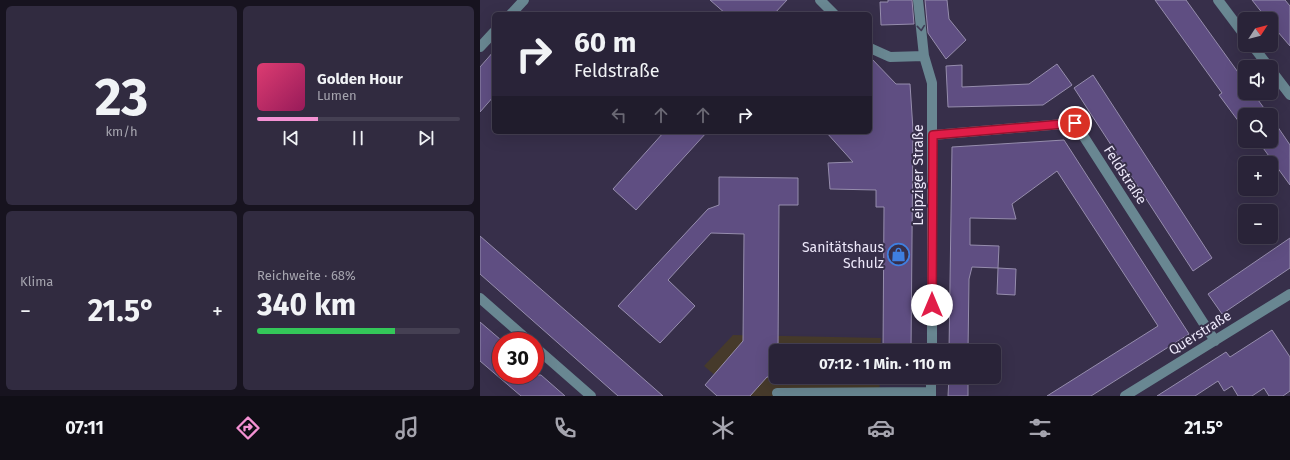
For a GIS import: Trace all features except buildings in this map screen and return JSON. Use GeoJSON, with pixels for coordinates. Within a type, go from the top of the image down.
{"type":"FeatureCollection","features":[{"type":"Feature","properties":{"kind":"street"},"geometry":{"type":"LineString","coordinates":[[513,12],[524,0]]}},
{"type":"Feature","properties":{"kind":"street"},"geometry":{"type":"LineString","coordinates":[[820,0],[832,12]]}},
{"type":"Feature","properties":{"kind":"street","name":"Leipziger Straße"},"geometry":{"type":"LineString","coordinates":[[918,0],[924,56],[932,83],[932,344]]}},
{"type":"Feature","properties":{"kind":"street"},"geometry":{"type":"LineString","coordinates":[[1218,0],[1238,27]]}},
{"type":"Feature","properties":{"kind":"street"},"geometry":{"type":"LineString","coordinates":[[480,47],[492,34]]}},
{"type":"Feature","properties":{"kind":"street"},"geometry":{"type":"LineString","coordinates":[[872,49],[890,57],[924,56]]}},
{"type":"Feature","properties":{"kind":"street"},"geometry":{"type":"LineString","coordinates":[[1257,52],[1264,60]]}},
{"type":"Feature","properties":{"kind":"street"},"geometry":{"type":"LineString","coordinates":[[1278,79],[1290,95]]}},
{"type":"Feature","properties":{"kind":"street","name":"Feldstraße"},"geometry":{"type":"LineString","coordinates":[[933,135],[1075,123],[1215,341]]}},
{"type":"Feature","properties":{"kind":"street","name":"Querstraße"},"geometry":{"type":"LineString","coordinates":[[1125,396],[1290,294]]}},
{"type":"Feature","properties":{"kind":"street"},"geometry":{"type":"LineString","coordinates":[[480,298],[519,332]]}},
{"type":"Feature","properties":{"kind":"street"},"geometry":{"type":"LineString","coordinates":[[544,355],[591,396]]}},
{"type":"Feature","properties":{"kind":"street"},"geometry":{"type":"LineString","coordinates":[[777,393],[931,394]]}},
{"type":"Feature","properties":{"kind":"shaded area"},"geometry":{"type":"Polygon","coordinates":[[[733,335],[881,338],[881,344],[769,344],[769,384],[880,384],[879,396],[740,396],[704,366],[733,335]]]}},
{"type":"Feature","properties":{"kind":"place","name":"Sanitätshaus Schulz"},"geometry":{"type":"Point","coordinates":[899,255]}},
{"type":"Feature","properties":{"kind":"route"},"geometry":{"type":"LineString","coordinates":[[932,305],[933,135],[1075,123]]}}]}
